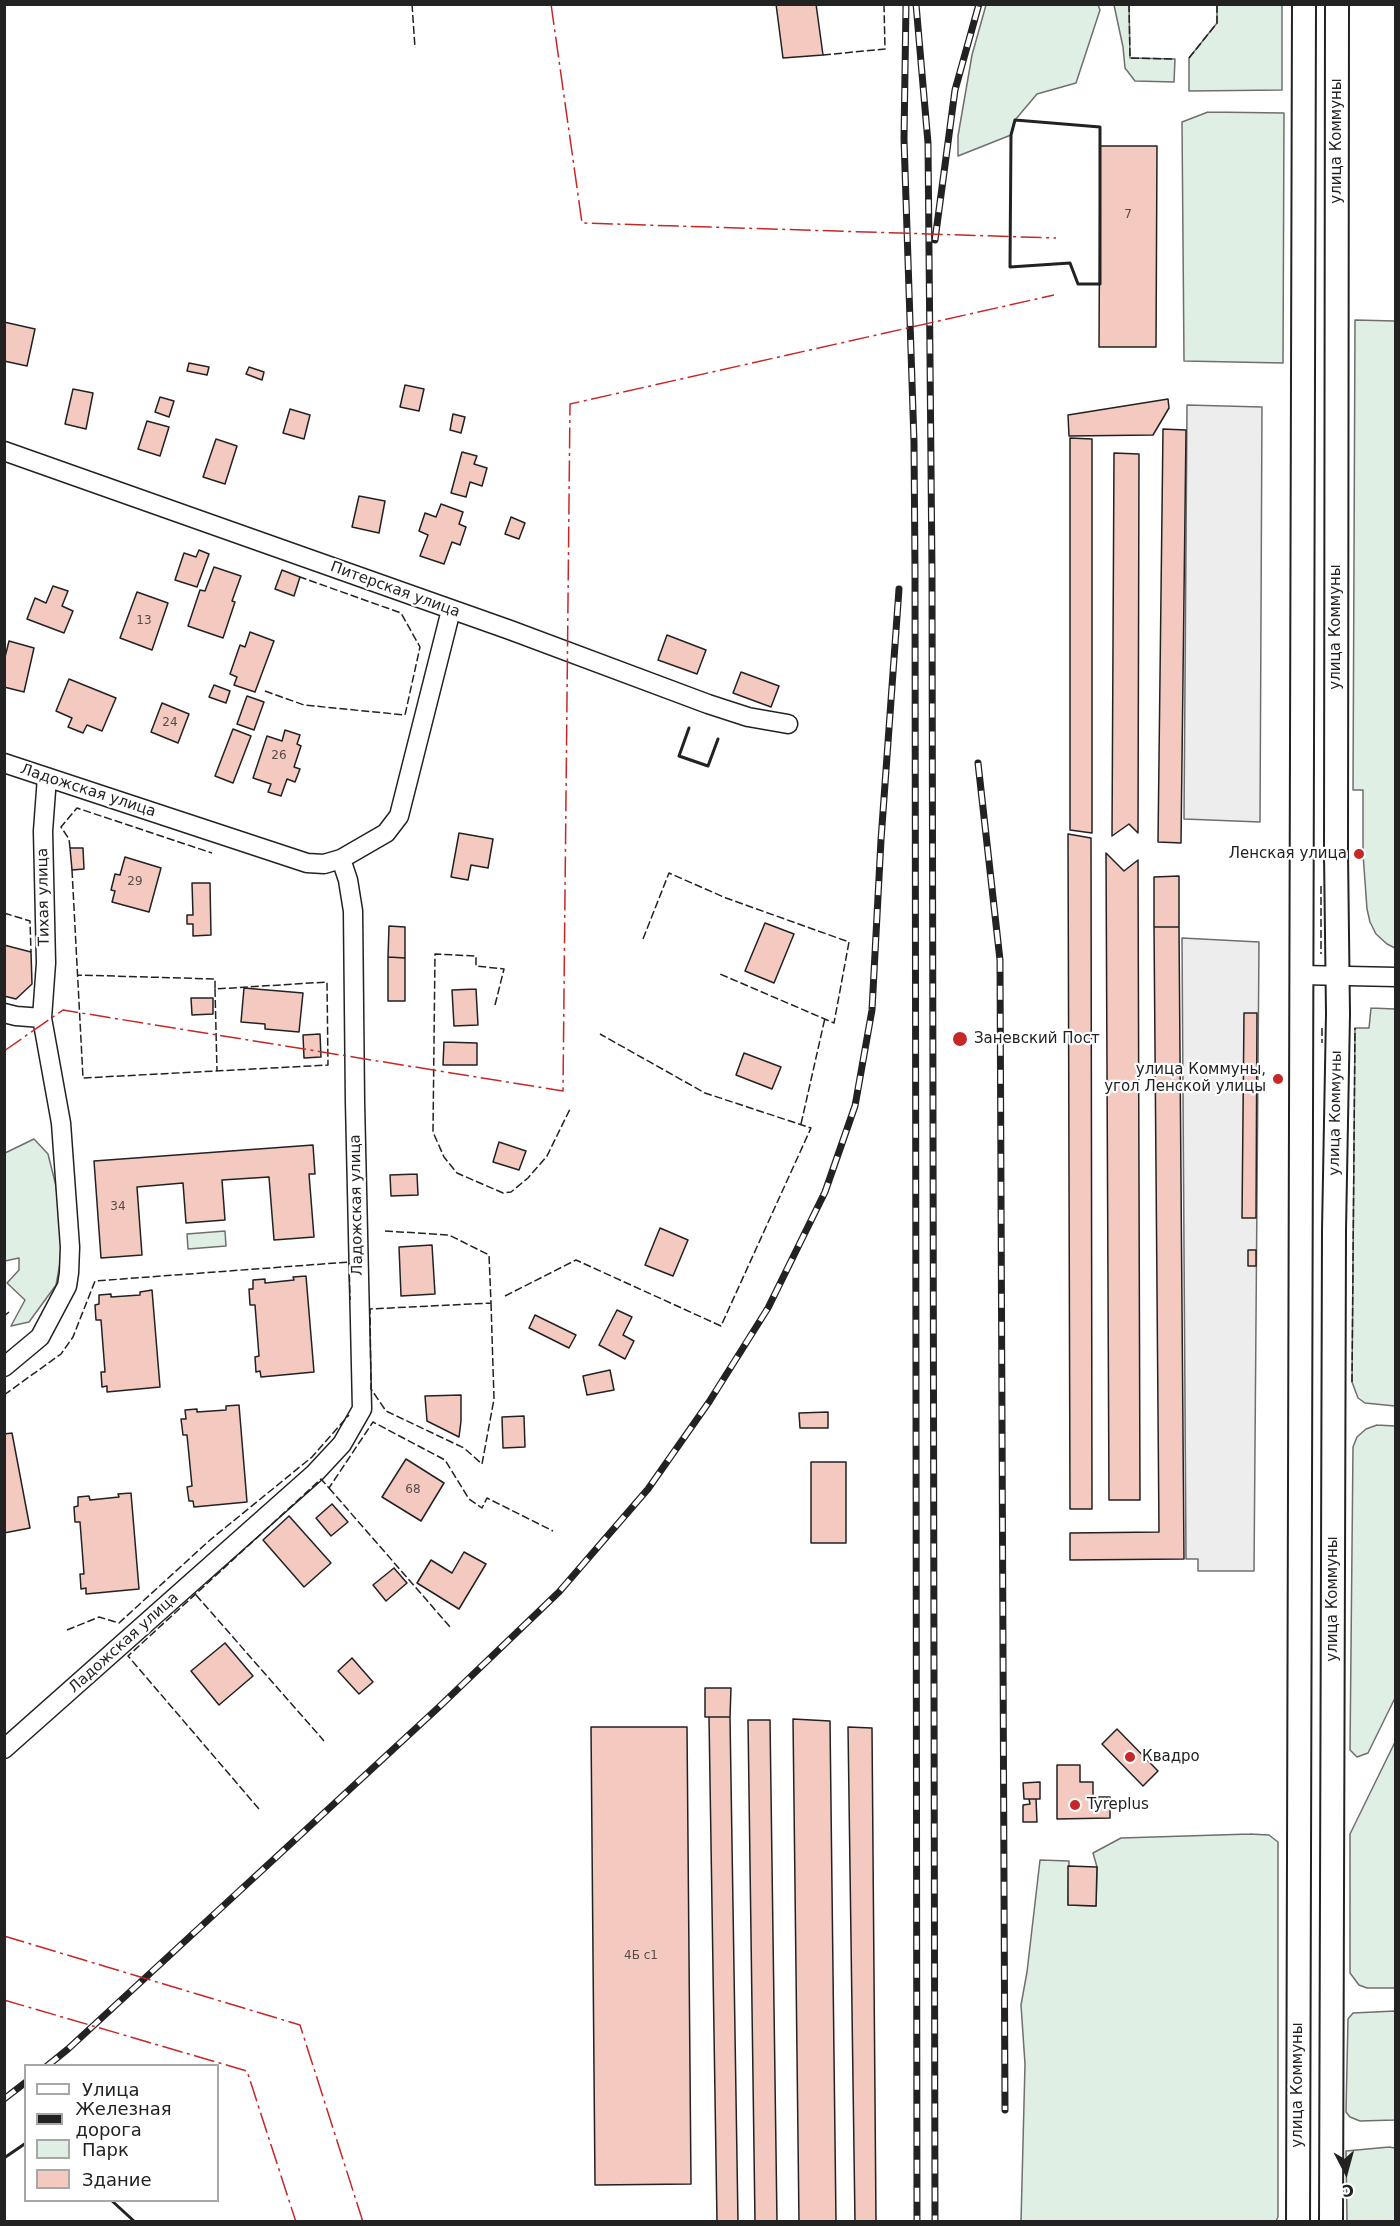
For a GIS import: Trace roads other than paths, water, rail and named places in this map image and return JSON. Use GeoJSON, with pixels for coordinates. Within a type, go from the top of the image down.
{"type":"FeatureCollection","features":[{"type":"Feature","properties":{"kind":"street","name":"улица Коммуны"},"geometry":{"type":"LineString","coordinates":[[1298,2222],[1304,4]]}},
{"type":"Feature","properties":{"kind":"street","name":"улица Коммуны"},"geometry":{"type":"LineString","coordinates":[[1331,2222],[1337,975],[1337,4]]}},
{"type":"Feature","properties":{"kind":"street","name":"Питерская улица"},"geometry":{"type":"LineString","coordinates":[[4,451],[510,630],[708,704],[748,717],[788,724]]}},
{"type":"Feature","properties":{"kind":"street"},"geometry":{"type":"LineString","coordinates":[[341,859],[386,833],[399,816],[451,610]]}},
{"type":"Feature","properties":{"kind":"street","name":"Ладожская улица"},"geometry":{"type":"LineString","coordinates":[[4,764],[307,863],[324,864],[341,859],[348,880],[353,911],[362,1409],[342,1444],[315,1473],[4,1749]]}},
{"type":"Feature","properties":{"kind":"street","name":"Тихая улица"},"geometry":{"type":"LineString","coordinates":[[4,1367],[40,1337],[68,1286],[69,1273],[70,1248],[61,1123],[42,1018],[46,963],[43,831],[47,777]]}},
{"type":"Feature","properties":{"kind":"street"},"geometry":{"type":"LineString","coordinates":[[1301,975],[1395,977]]}},
{"type":"Feature","properties":{"kind":"street"},"geometry":{"type":"LineString","coordinates":[[4,1013],[42,1018]]}},
{"type":"Feature","properties":{"kind":"railway"},"geometry":{"type":"LineString","coordinates":[[906,4],[904,139],[914,442],[915,572],[917,2222]]}},
{"type":"Feature","properties":{"kind":"railway"},"geometry":{"type":"LineString","coordinates":[[916,4],[928,143],[932,573],[935,2222]]}},
{"type":"Feature","properties":{"kind":"railway"},"geometry":{"type":"LineString","coordinates":[[935,240],[955,90],[979,4]]}},
{"type":"Feature","properties":{"kind":"railway"},"geometry":{"type":"LineString","coordinates":[[49,2064],[439,1707],[559,1592],[648,1489],[709,1402],[768,1308],[825,1192],[855,1106],[872,1010],[881,840],[899,589]]}},
{"type":"Feature","properties":{"kind":"railway"},"geometry":{"type":"LineString","coordinates":[[978,763],[1000,960],[1005,2110]]}},
{"type":"Feature","properties":{"kind":"railway"},"geometry":{"type":"LineString","coordinates":[[4,2099],[24,2084]]}},
{"type":"Feature","properties":{"kind":"place","name":"Ленская улица"},"geometry":{"type":"Point","coordinates":[1359,854]}},
{"type":"Feature","properties":{"kind":"place","name":"Заневский Пост"},"geometry":{"type":"Point","coordinates":[960,1039]}},
{"type":"Feature","properties":{"kind":"place","name":"улица Коммуны, угол Ленской улицы"},"geometry":{"type":"Point","coordinates":[1278,1079]}},
{"type":"Feature","properties":{"kind":"place","name":"Квадро"},"geometry":{"type":"Point","coordinates":[1130,1757]}},
{"type":"Feature","properties":{"kind":"place","name":"Tyreplus"},"geometry":{"type":"Point","coordinates":[1075,1805]}}]}
